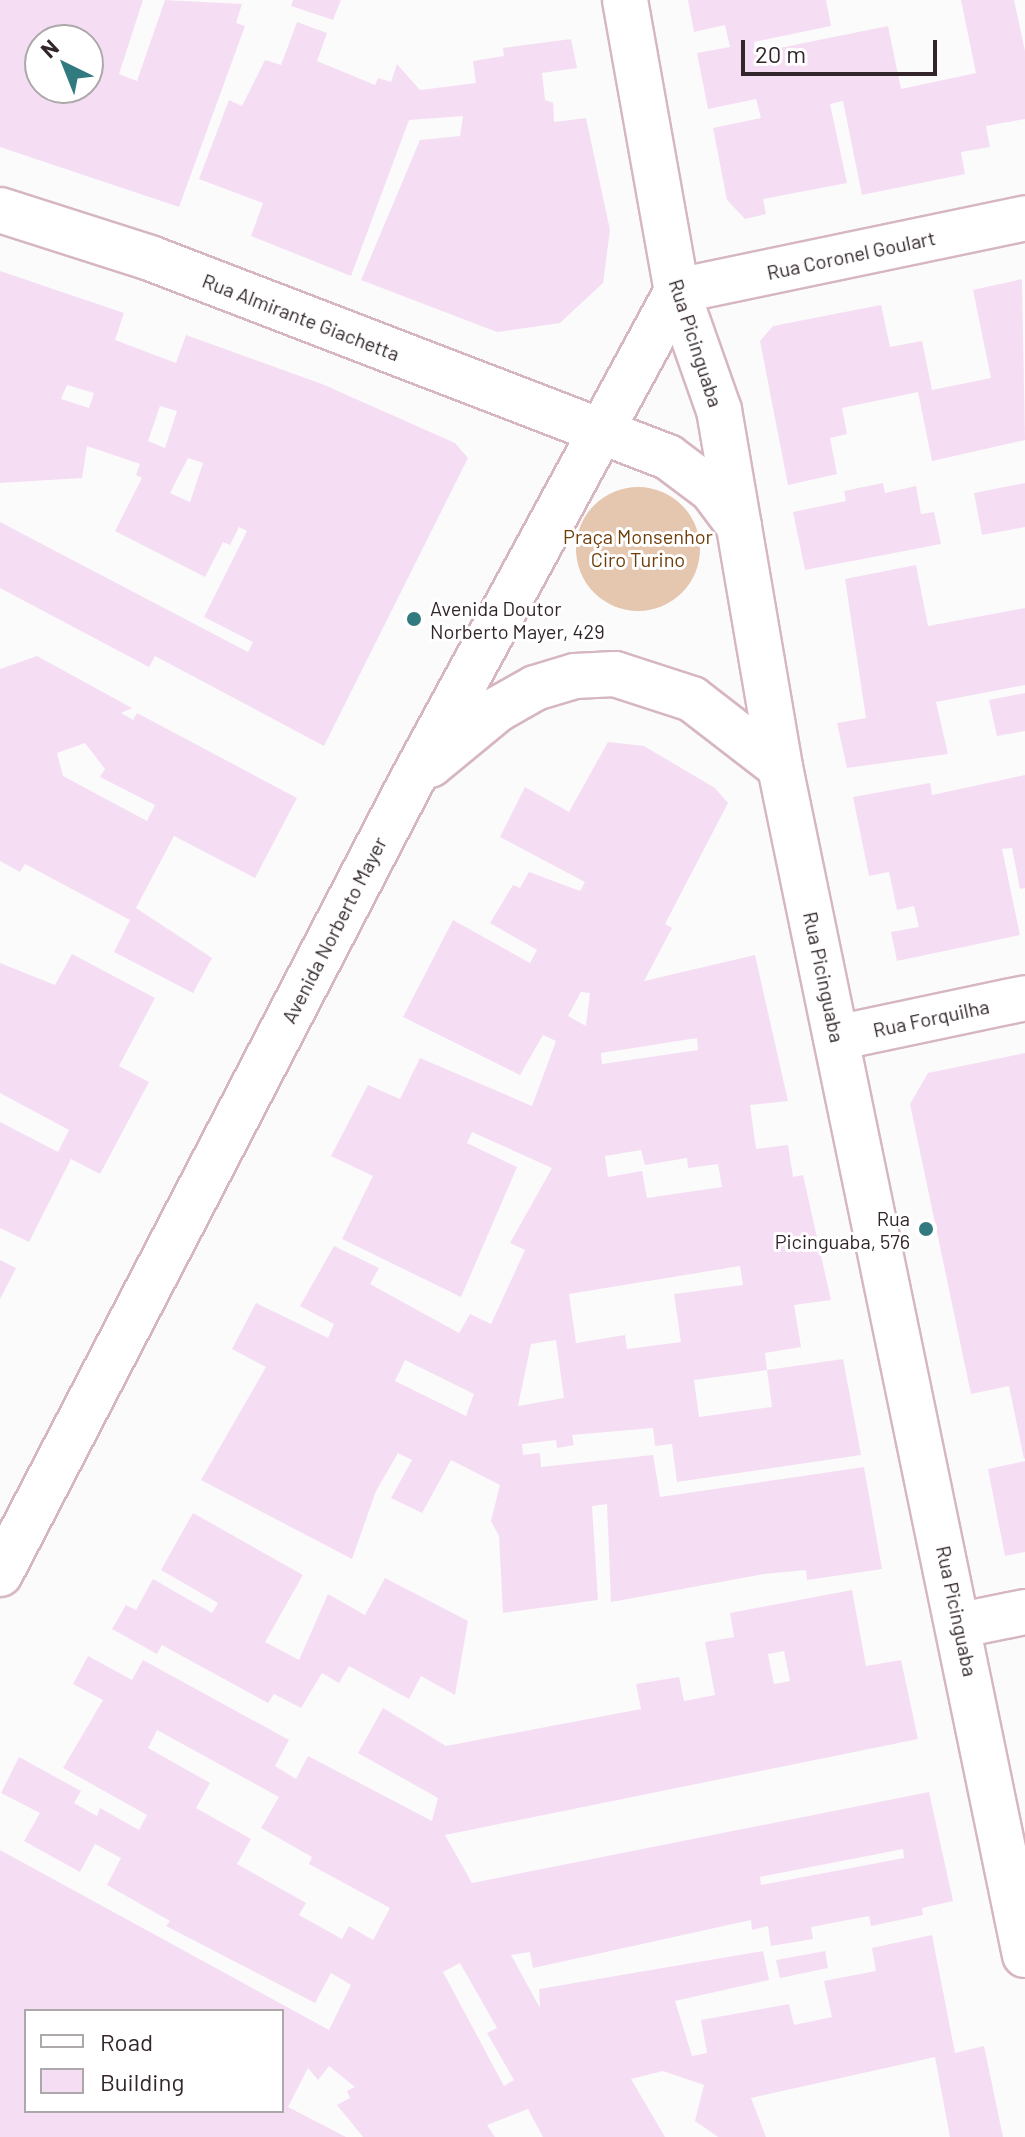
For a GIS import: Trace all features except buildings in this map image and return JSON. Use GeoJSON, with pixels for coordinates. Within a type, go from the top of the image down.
{"type":"FeatureCollection","features":[{"type":"Feature","properties":{"kind":"street","name":"Rua Picinguaba"},"geometry":{"type":"LineString","coordinates":[[625,0],[677,291],[719,410],[780,767],[961,1625],[1025,1955]]}},
{"type":"Feature","properties":{"kind":"street","name":"Rua Almirante Giachetta"},"geometry":{"type":"LineString","coordinates":[[0,210],[150,258],[598,434]]}},
{"type":"Feature","properties":{"kind":"street","name":"Rua Coronel Goulart"},"geometry":{"type":"LineString","coordinates":[[677,291],[1025,218]]}},
{"type":"Feature","properties":{"kind":"street","name":"Avenida Norberto Mayer"},"geometry":{"type":"LineString","coordinates":[[0,1574],[410,784],[677,291]]}},
{"type":"Feature","properties":{"kind":"street"},"geometry":{"type":"LineString","coordinates":[[598,434],[668,457],[712,490],[739,526]]}},
{"type":"Feature","properties":{"kind":"street"},"geometry":{"type":"LineString","coordinates":[[410,784],[498,709],[535,688],[588,675],[651,682],[692,699],[780,767]]}},
{"type":"Feature","properties":{"kind":"street","name":"Rua Forquilha"},"geometry":{"type":"LineString","coordinates":[[836,1038],[1025,998]]}},
{"type":"Feature","properties":{"kind":"street"},"geometry":{"type":"LineString","coordinates":[[961,1625],[1025,1612]]}},
{"type":"Feature","properties":{"kind":"green space","name":"Praça Monsenhor Ciro Turino"},"geometry":{"type":"Polygon","coordinates":[[[638,487],[662,492],[682,505],[695,525],[700,549],[695,573],[682,593],[662,606],[638,611],[614,606],[594,593],[581,573],[576,549],[581,525],[594,505],[614,492],[638,487]]]}},
{"type":"Feature","properties":{"kind":"place","name":"Avenida Doutor Norberto Mayer, 429"},"geometry":{"type":"Point","coordinates":[414,619]}},
{"type":"Feature","properties":{"kind":"place","name":"Rua Picinguaba, 576"},"geometry":{"type":"Point","coordinates":[926,1229]}}]}
